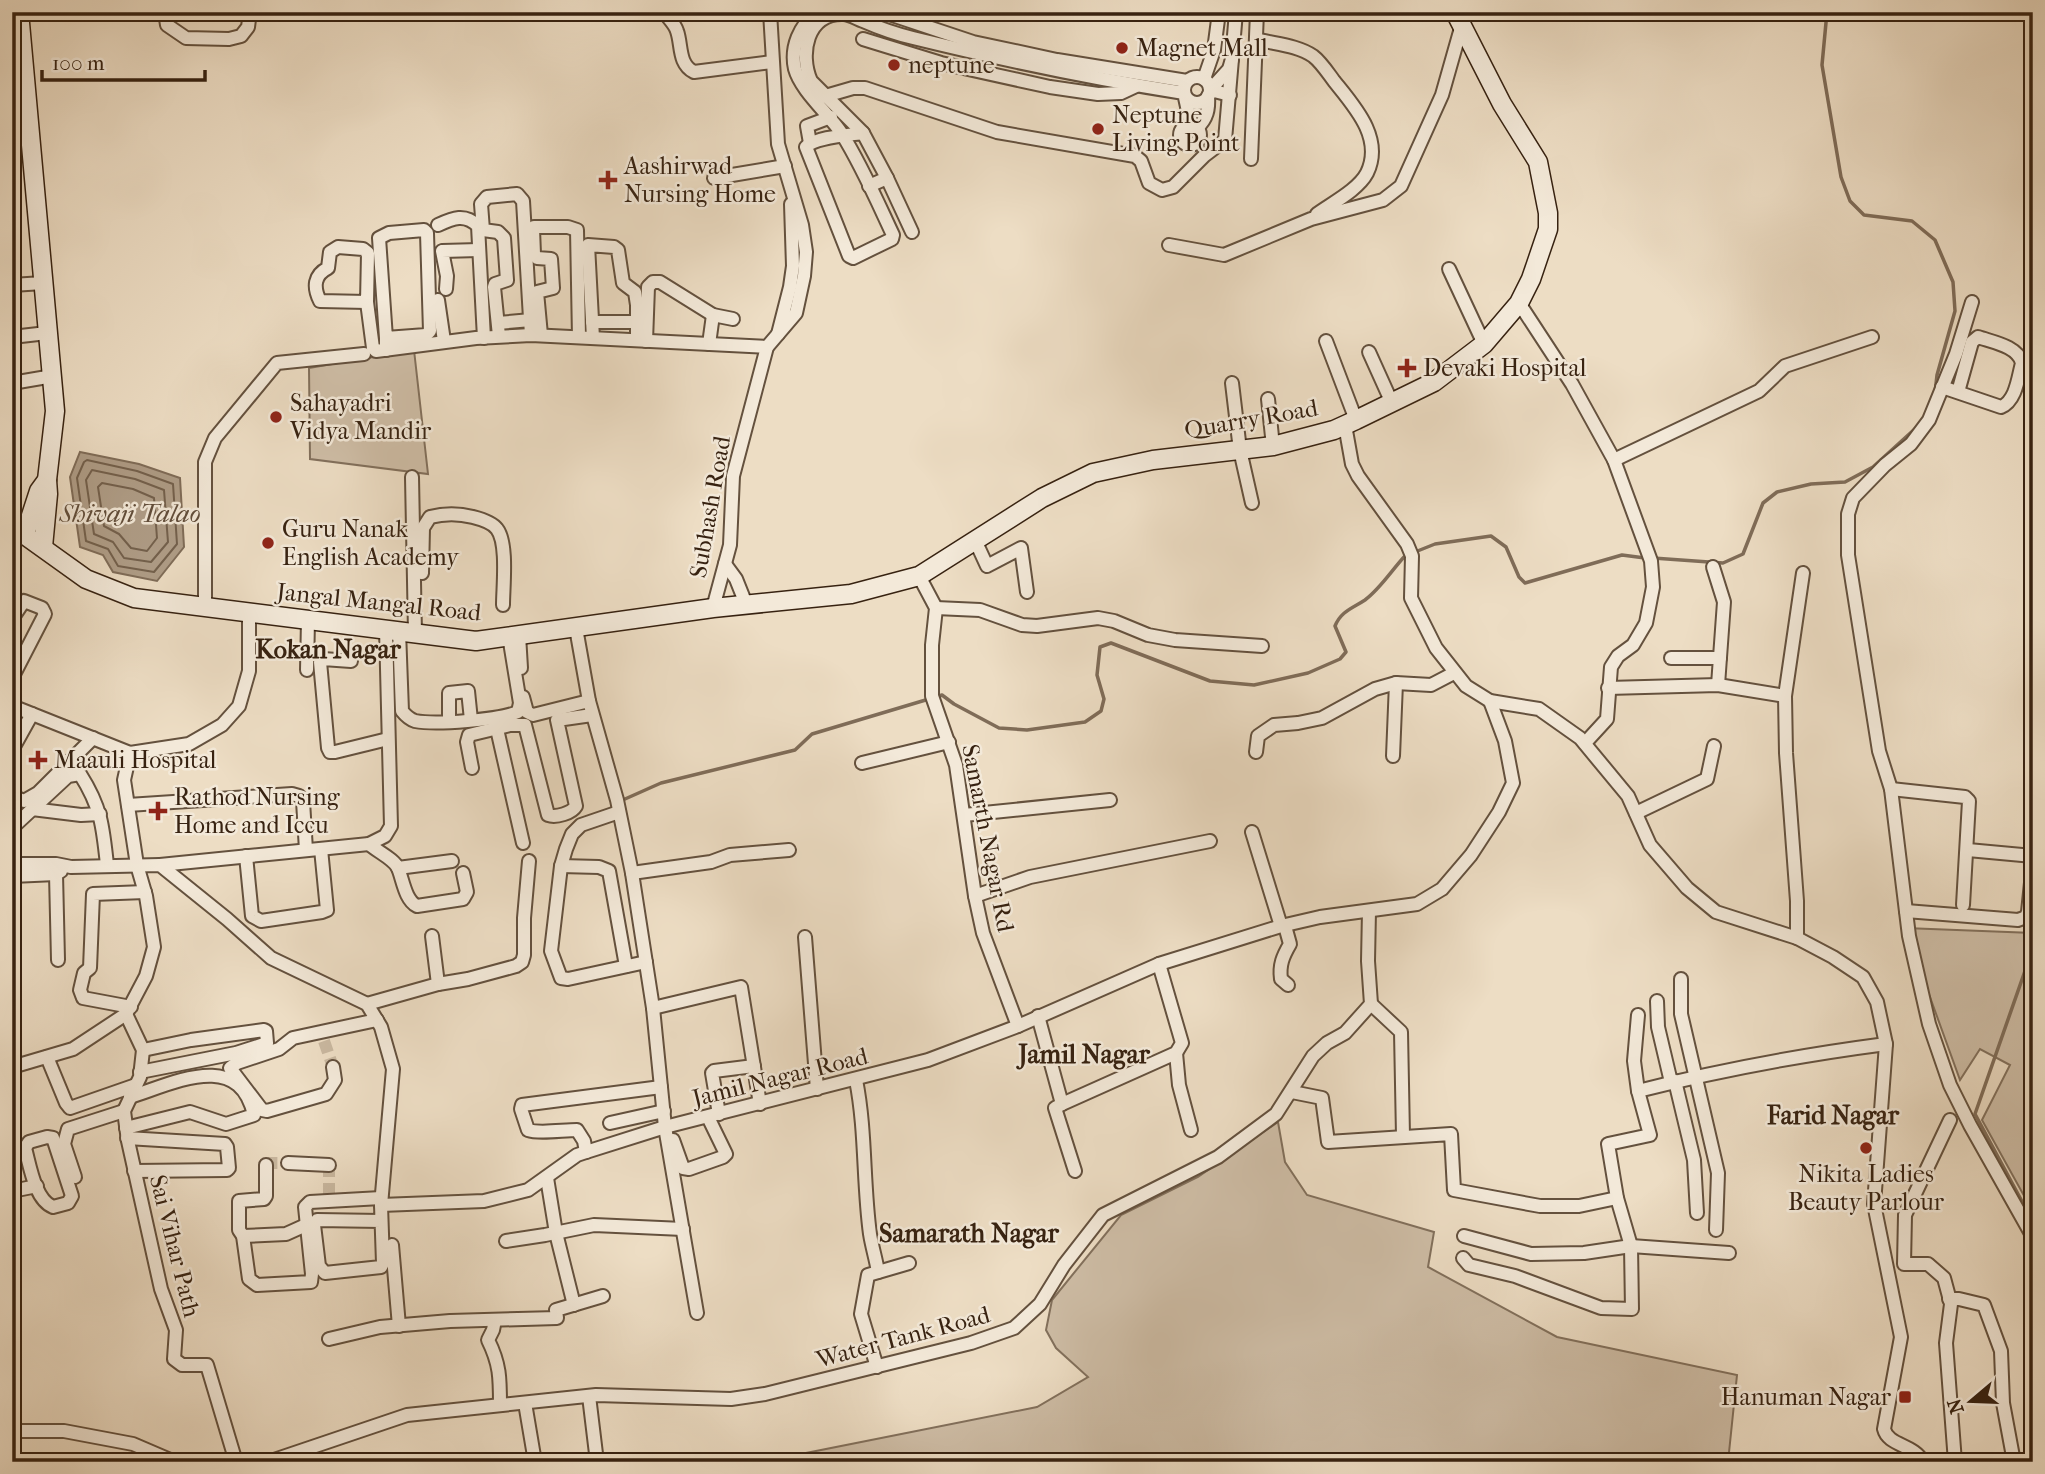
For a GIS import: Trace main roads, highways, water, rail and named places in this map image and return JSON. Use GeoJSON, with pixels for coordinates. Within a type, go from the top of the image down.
{"type":"FeatureCollection","features":[{"type":"Feature","properties":{"kind":"main road"},"geometry":{"type":"LineString","coordinates":[[19,12],[55,411],[43,547]]}},
{"type":"Feature","properties":{"kind":"main road","name":"Quarry Road"},"geometry":{"type":"LineString","coordinates":[[746,604],[851,594],[919,576],[1042,498],[1093,473],[1153,460],[1273,446],[1351,422],[1434,382],[1484,344],[1519,303],[1531,279],[1548,229],[1548,214],[1538,162],[1502,104],[1458,20]]}},
{"type":"Feature","properties":{"kind":"main road"},"geometry":{"type":"LineString","coordinates":[[19,530],[38,491],[47,480]]}},
{"type":"Feature","properties":{"kind":"main road","name":"Jangal Mangal Road"},"geometry":{"type":"LineString","coordinates":[[19,530],[86,579],[134,598],[475,641],[746,604]]}},
{"type":"Feature","properties":{"kind":"water","name":"Shivaji Talao"},"geometry":{"type":"Polygon","coordinates":[[[80,452],[139,464],[180,478],[184,547],[157,581],[113,572],[103,555],[80,547],[70,477],[80,452]]]}},
{"type":"Feature","properties":{"kind":"waterway"},"geometry":{"type":"LineString","coordinates":[[1827,12],[1822,65],[1841,177],[1850,201],[1864,215],[1912,221],[1935,240],[1953,282],[1955,311],[1937,375],[1935,393]]}},
{"type":"Feature","properties":{"kind":"waterway"},"geometry":{"type":"LineString","coordinates":[[1653,558],[1723,563],[1743,554],[1763,503],[1777,492],[1811,484],[1845,482],[1873,467],[1917,427]]}},
{"type":"Feature","properties":{"kind":"waterway"},"geometry":{"type":"LineString","coordinates":[[1415,552],[1435,544],[1491,536],[1506,547],[1519,577],[1525,583],[1622,555],[1645,558]]}},
{"type":"Feature","properties":{"kind":"waterway"},"geometry":{"type":"LineString","coordinates":[[936,697],[942,695],[999,728],[1027,730],[1085,722],[1101,711],[1104,699],[1097,675],[1100,647],[1111,643],[1210,681],[1254,685],[1308,673],[1340,659],[1346,652],[1335,626],[1338,621],[1348,610],[1370,596],[1408,555]]}},
{"type":"Feature","properties":{"kind":"waterway"},"geometry":{"type":"LineString","coordinates":[[625,799],[661,783],[795,750],[812,734],[929,699]]}},
{"type":"Feature","properties":{"kind":"waterway"},"geometry":{"type":"LineString","coordinates":[[2033,948],[1975,1114],[2033,1222]]}},
{"type":"Feature","properties":{"kind":"tunnel"},"geometry":{"type":"LineString","coordinates":[[324,1041],[333,1067]]}},
{"type":"Feature","properties":{"kind":"tunnel"},"geometry":{"type":"LineString","coordinates":[[266,1165],[288,1163]]}},
{"type":"Feature","properties":{"kind":"tunnel"},"geometry":{"type":"LineString","coordinates":[[329,1165],[329,1194]]}},
{"type":"Feature","properties":{"kind":"place","name":"Magnet Mall"},"geometry":{"type":"Point","coordinates":[1122,48]}},
{"type":"Feature","properties":{"kind":"place","name":"neptune"},"geometry":{"type":"Point","coordinates":[894,65]}},
{"type":"Feature","properties":{"kind":"place","name":"Neptune Living Point"},"geometry":{"type":"Point","coordinates":[1098,129]}},
{"type":"Feature","properties":{"kind":"place","name":"Aashirwad Nursing Home"},"geometry":{"type":"Point","coordinates":[608,180]}},
{"type":"Feature","properties":{"kind":"place","name":"Devaki Hospital"},"geometry":{"type":"Point","coordinates":[1407,368]}},
{"type":"Feature","properties":{"kind":"place","name":"Sahayadri Vidya Mandir"},"geometry":{"type":"Point","coordinates":[276,417]}},
{"type":"Feature","properties":{"kind":"place","name":"Guru Nanak English Academy"},"geometry":{"type":"Point","coordinates":[268,543]}},
{"type":"Feature","properties":{"kind":"place","name":"Maauli Hospital"},"geometry":{"type":"Point","coordinates":[38,760]}},
{"type":"Feature","properties":{"kind":"place","name":"Rathod Nursing Home and Iccu"},"geometry":{"type":"Point","coordinates":[158,811]}},
{"type":"Feature","properties":{"kind":"place","name":"Nikita Ladies Beauty Parlour"},"geometry":{"type":"Point","coordinates":[1866,1148]}},
{"type":"Feature","properties":{"kind":"place","name":"Hanuman Nagar"},"geometry":{"type":"Point","coordinates":[1905,1397]}},
{"type":"Feature","properties":{"kind":"district","name":"Kokan Nagar"},"geometry":{"type":"Point","coordinates":[328,649]}},
{"type":"Feature","properties":{"kind":"district","name":"Jamil Nagar"},"geometry":{"type":"Point","coordinates":[1084,1054]}},
{"type":"Feature","properties":{"kind":"district","name":"Farid Nagar"},"geometry":{"type":"Point","coordinates":[1833,1115]}},
{"type":"Feature","properties":{"kind":"district","name":"Samarath Nagar"},"geometry":{"type":"Point","coordinates":[969,1233]}}]}
